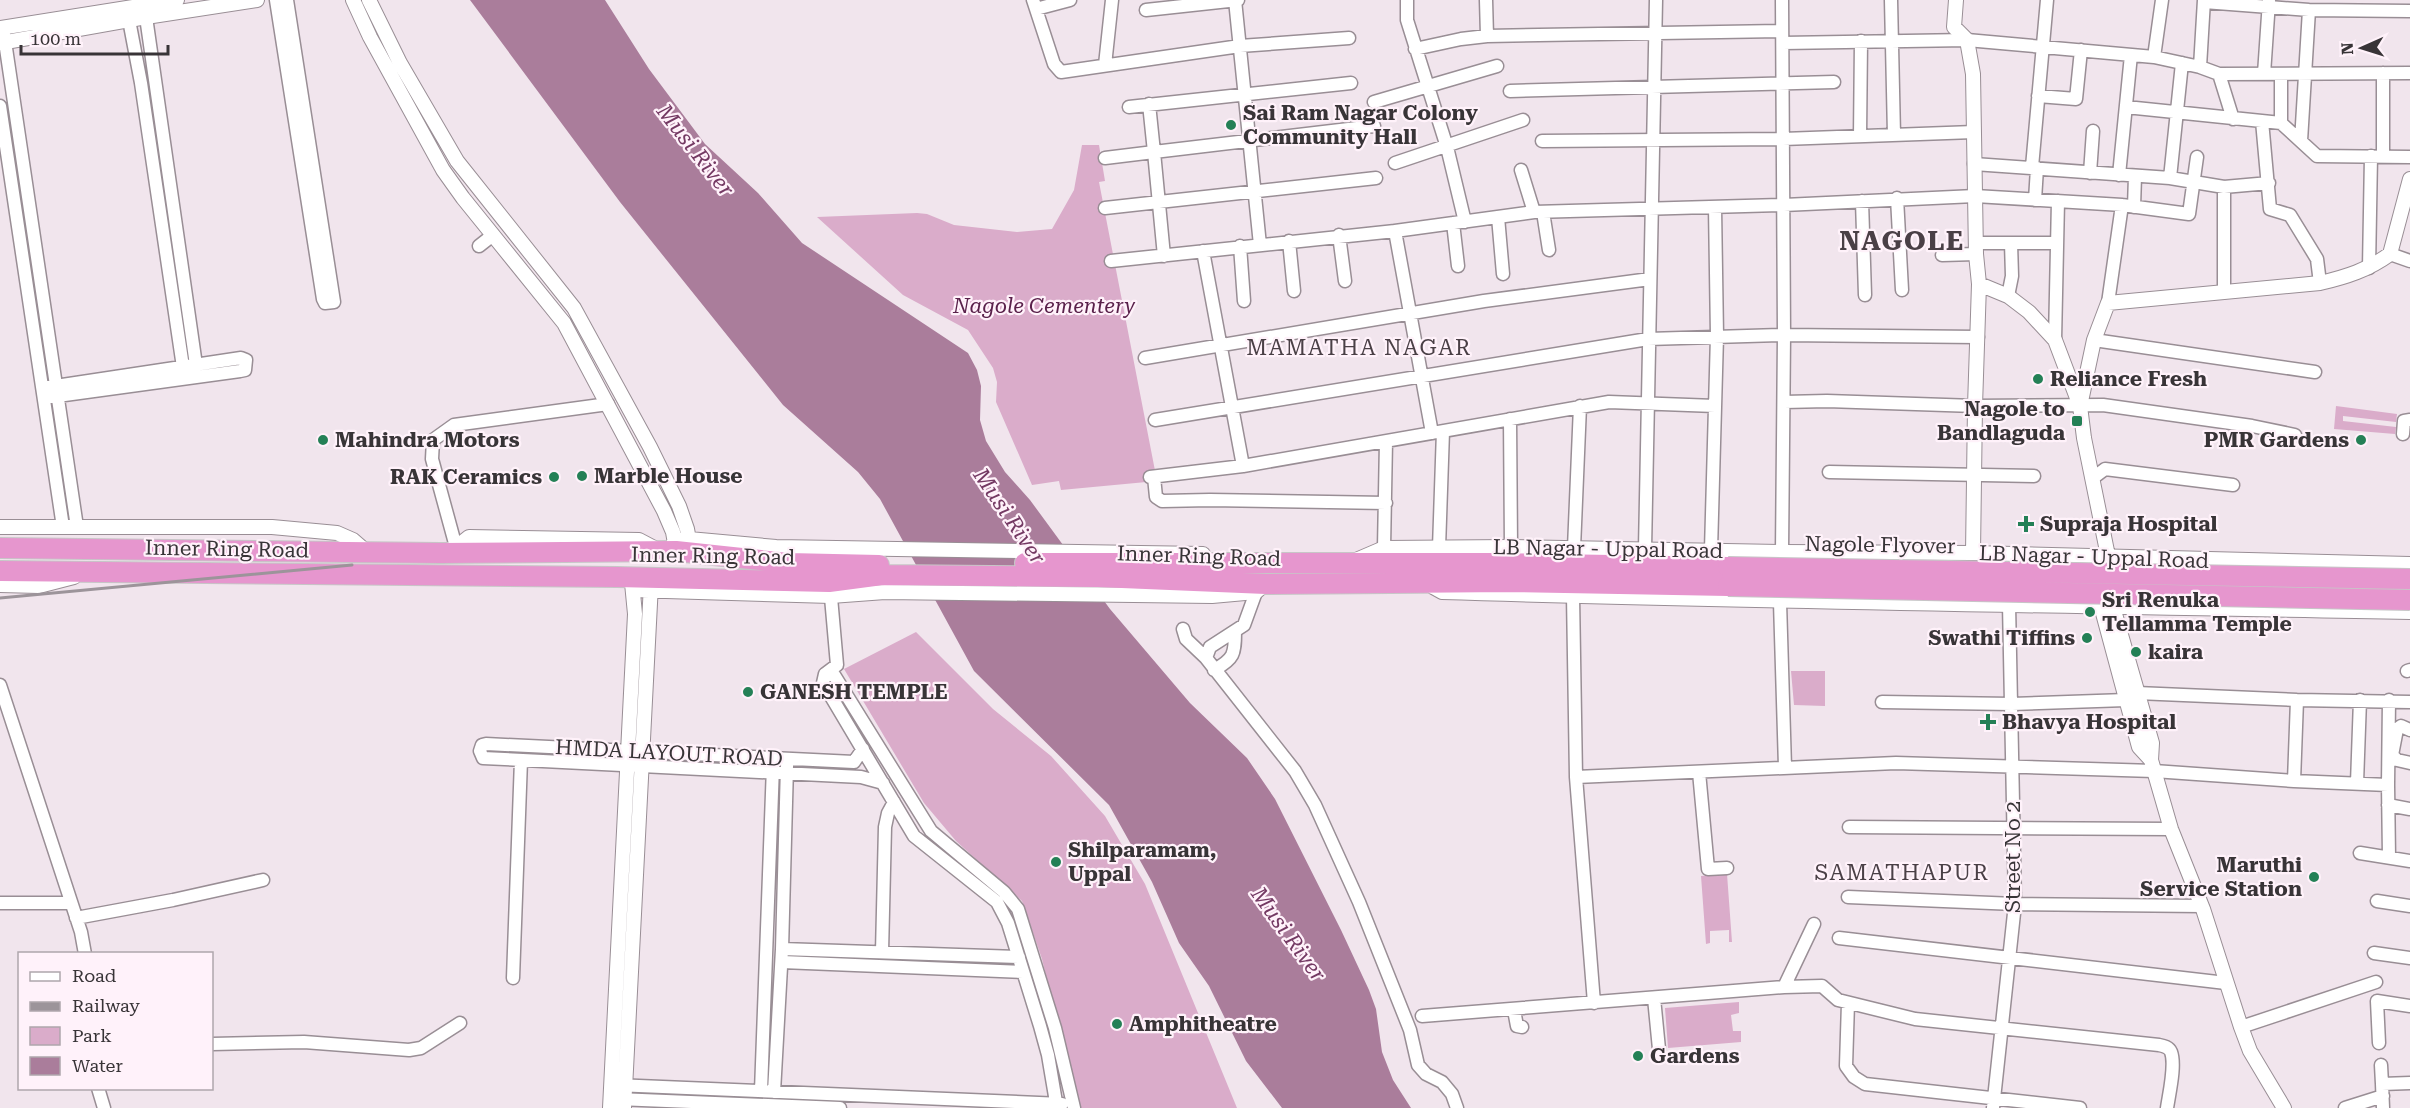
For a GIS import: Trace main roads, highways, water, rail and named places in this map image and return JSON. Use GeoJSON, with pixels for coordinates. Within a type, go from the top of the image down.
{"type":"FeatureCollection","features":[{"type":"Feature","properties":{"kind":"highway","name":"Inner Ring Road"},"geometry":{"type":"LineString","coordinates":[[0,548],[368,553],[678,547],[788,563],[873,557],[1095,570],[1261,588],[1425,583]]}},
{"type":"Feature","properties":{"kind":"highway"},"geometry":{"type":"LineString","coordinates":[[133,573],[134,549]]}},
{"type":"Feature","properties":{"kind":"highway"},"geometry":{"type":"LineString","coordinates":[[159,549],[159,573]]}},
{"type":"Feature","properties":{"kind":"highway","name":"Inner Ring Road"},"geometry":{"type":"LineString","coordinates":[[0,571],[830,589],[882,575],[942,585],[1095,570],[1348,563]]}},
{"type":"Feature","properties":{"kind":"highway","name":"Nagole Flyover"},"geometry":{"type":"LineString","coordinates":[[1348,563],[1510,563],[1728,577],[2410,600]]}},
{"type":"Feature","properties":{"kind":"highway","name":"Nagole Flyover"},"geometry":{"type":"LineString","coordinates":[[1425,583],[1728,577],[2410,579]]}},
{"type":"Feature","properties":{"kind":"water","name":"Musi River"},"geometry":{"type":"Polygon","coordinates":[[[470,0],[605,0],[649,69],[705,144],[758,193],[802,243],[968,353],[977,370],[981,386],[980,420],[986,441],[1005,472],[1030,500],[1110,609],[1190,703],[1247,758],[1275,799],[1369,990],[1376,1009],[1382,1052],[1393,1080],[1411,1108],[1282,1108],[1246,1061],[1209,986],[1179,943],[1152,882],[1109,805],[974,671],[880,499],[858,472],[783,405],[620,202],[470,0]]]}},
{"type":"Feature","properties":{"kind":"railway"},"geometry":{"type":"LineString","coordinates":[[0,598],[352,565]]}},
{"type":"Feature","properties":{"kind":"place","name":"Sai Ram Nagar Colony Community Hall"},"geometry":{"type":"Point","coordinates":[1231,125]}},
{"type":"Feature","properties":{"kind":"place","name":"Reliance Fresh"},"geometry":{"type":"Point","coordinates":[2038,379]}},
{"type":"Feature","properties":{"kind":"place","name":"Nagole to Bandlaguda"},"geometry":{"type":"Point","coordinates":[2077,421]}},
{"type":"Feature","properties":{"kind":"place","name":"Mahindra Motors"},"geometry":{"type":"Point","coordinates":[323,440]}},
{"type":"Feature","properties":{"kind":"place","name":"PMR Gardens"},"geometry":{"type":"Point","coordinates":[2361,440]}},
{"type":"Feature","properties":{"kind":"place","name":"Marble House"},"geometry":{"type":"Point","coordinates":[582,476]}},
{"type":"Feature","properties":{"kind":"place","name":"RAK Ceramics"},"geometry":{"type":"Point","coordinates":[554,477]}},
{"type":"Feature","properties":{"kind":"place","name":"Supraja Hospital"},"geometry":{"type":"Point","coordinates":[2026,524]}},
{"type":"Feature","properties":{"kind":"place","name":"Sri Renuka Tellamma Temple"},"geometry":{"type":"Point","coordinates":[2090,612]}},
{"type":"Feature","properties":{"kind":"place","name":"Swathi Tiffins"},"geometry":{"type":"Point","coordinates":[2087,638]}},
{"type":"Feature","properties":{"kind":"place","name":"kaira"},"geometry":{"type":"Point","coordinates":[2136,652]}},
{"type":"Feature","properties":{"kind":"place","name":"GANESH TEMPLE"},"geometry":{"type":"Point","coordinates":[748,692]}},
{"type":"Feature","properties":{"kind":"place","name":"Bhavya Hospital"},"geometry":{"type":"Point","coordinates":[1988,722]}},
{"type":"Feature","properties":{"kind":"place","name":"Shilparamam, Uppal"},"geometry":{"type":"Point","coordinates":[1056,862]}},
{"type":"Feature","properties":{"kind":"place","name":"Maruthi Service Station"},"geometry":{"type":"Point","coordinates":[2314,877]}},
{"type":"Feature","properties":{"kind":"place","name":"Amphitheatre"},"geometry":{"type":"Point","coordinates":[1117,1024]}},
{"type":"Feature","properties":{"kind":"place","name":"Gardens"},"geometry":{"type":"Point","coordinates":[1638,1056]}},
{"type":"Feature","properties":{"kind":"district","name":"NAGOLE"},"geometry":{"type":"Point","coordinates":[1902,241]}},
{"type":"Feature","properties":{"kind":"district","name":"MAMATHA NAGAR"},"geometry":{"type":"Point","coordinates":[1359,347]}},
{"type":"Feature","properties":{"kind":"district","name":"SAMATHAPUR"},"geometry":{"type":"Point","coordinates":[1902,872]}},
{"type":"Feature","properties":{"kind":"park label","name":"Nagole Cementery"},"geometry":{"type":"Point","coordinates":[1044,306]}}]}
